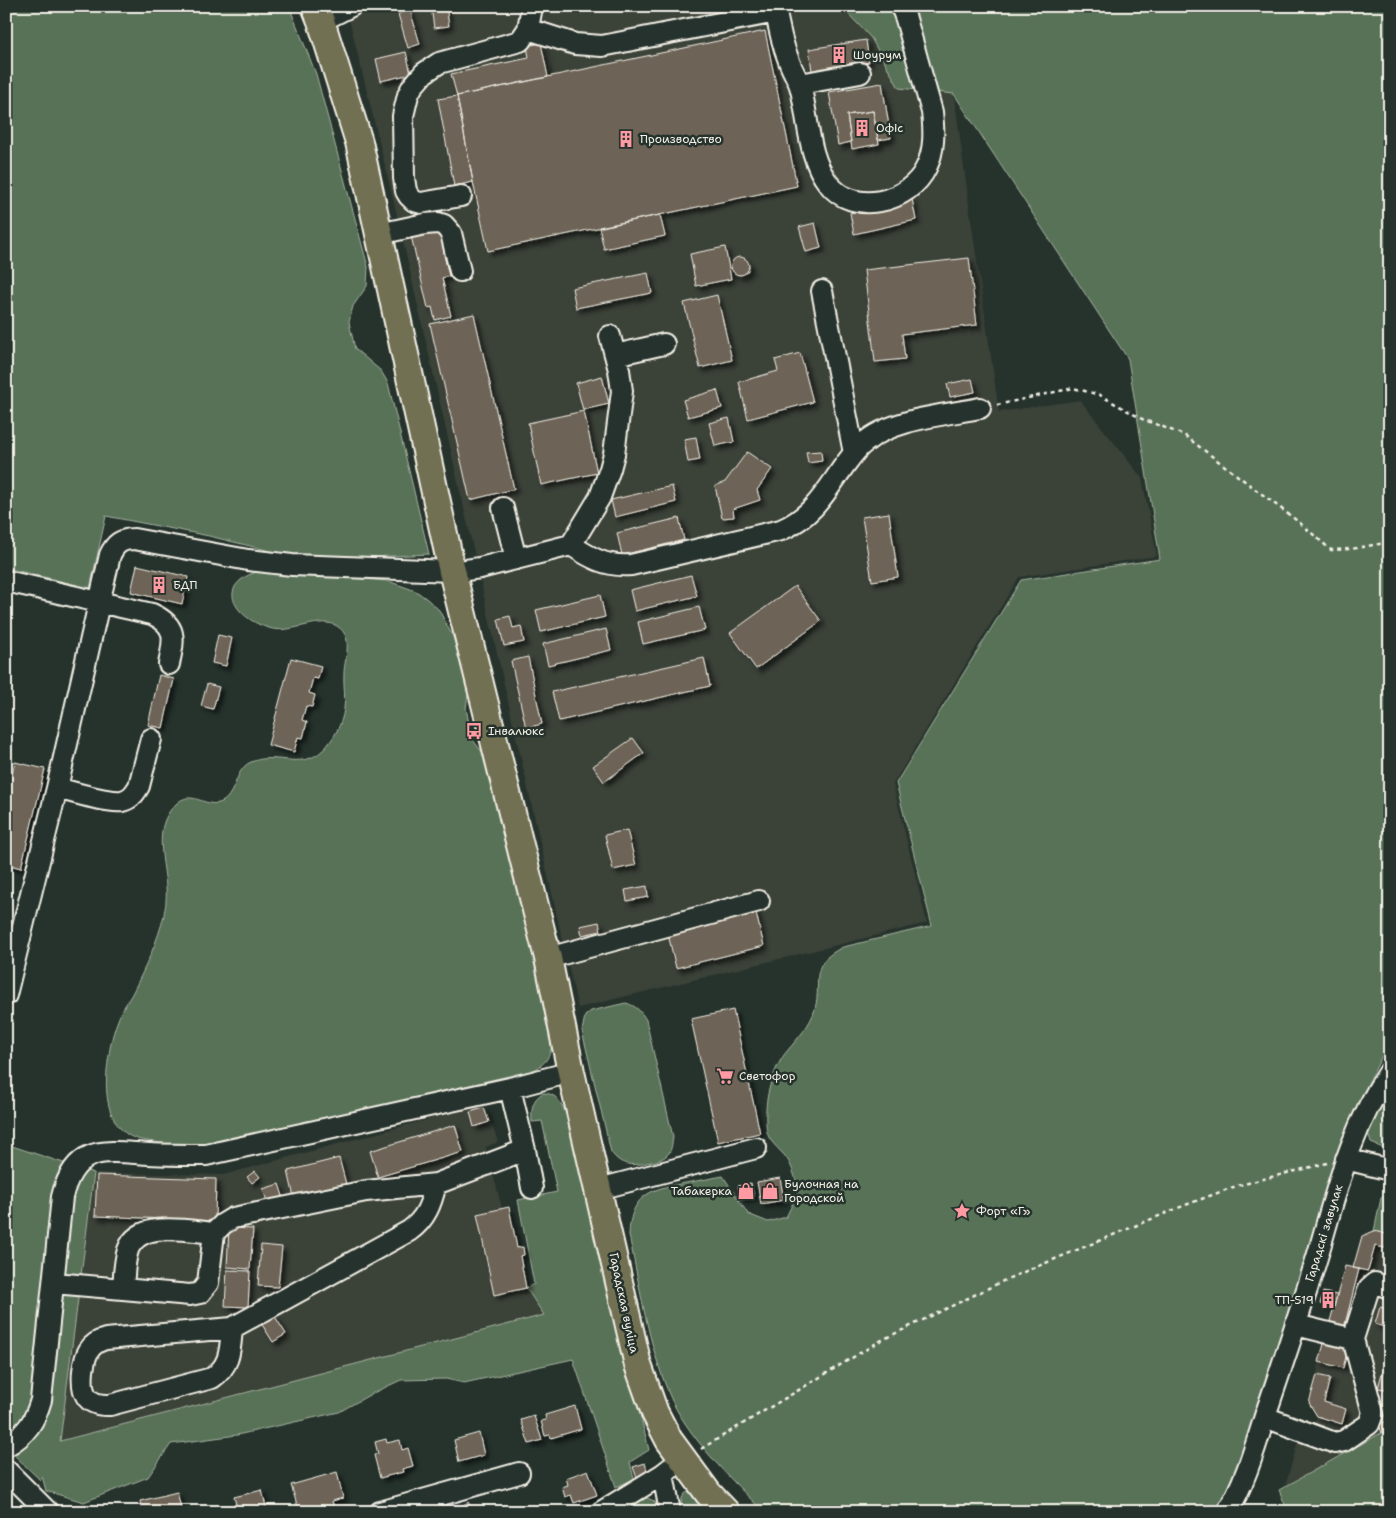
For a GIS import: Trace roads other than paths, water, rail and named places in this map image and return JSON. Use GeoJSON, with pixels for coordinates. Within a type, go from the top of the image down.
{"type":"FeatureCollection","features":[{"type":"Feature","properties":{"kind":"main road","name":"Гарадская вуліца"},"geometry":{"type":"LineString","coordinates":[[318,14],[360,142],[452,571],[548,958],[571,1072],[638,1365],[655,1413],[669,1440],[672,1467],[708,1493],[726,1512]]}},
{"type":"Feature","properties":{"kind":"street"},"geometry":{"type":"LineString","coordinates":[[318,14],[351,6]]}},
{"type":"Feature","properties":{"kind":"street"},"geometry":{"type":"LineString","coordinates":[[461,196],[420,203],[414,201],[406,191],[402,129],[408,95],[418,80],[431,67],[449,60],[516,44],[524,38],[528,29],[532,6]]}},
{"type":"Feature","properties":{"kind":"street"},"geometry":{"type":"LineString","coordinates":[[528,29],[575,44],[602,46],[776,9],[788,60],[800,84],[816,160],[821,172],[834,190],[849,199],[868,202],[897,196],[908,190],[918,181],[926,169],[931,156],[932,112],[901,6]]}},
{"type":"Feature","properties":{"kind":"street"},"geometry":{"type":"LineString","coordinates":[[800,84],[860,74]]}},
{"type":"Feature","properties":{"kind":"street"},"geometry":{"type":"LineString","coordinates":[[379,234],[425,224],[438,223],[444,225],[450,233],[460,271]]}},
{"type":"Feature","properties":{"kind":"street"},"geometry":{"type":"LineString","coordinates":[[822,292],[854,453]]}},
{"type":"Feature","properties":{"kind":"street"},"geometry":{"type":"LineString","coordinates":[[6,995],[57,788],[99,602],[112,550],[116,544],[127,539],[248,560],[292,565],[452,571],[480,568],[571,545],[600,497],[610,469],[622,391],[612,345],[664,344]]}},
{"type":"Feature","properties":{"kind":"street"},"geometry":{"type":"LineString","coordinates":[[571,545],[597,561],[619,566],[631,565],[781,530],[796,524],[806,516],[854,453],[864,443],[888,428],[980,408]]}},
{"type":"Feature","properties":{"kind":"street"},"geometry":{"type":"LineString","coordinates":[[503,508],[516,559]]}},
{"type":"Feature","properties":{"kind":"street"},"geometry":{"type":"LineString","coordinates":[[6,581],[152,614],[168,623],[172,631],[173,640],[169,664]]}},
{"type":"Feature","properties":{"kind":"street"},"geometry":{"type":"LineString","coordinates":[[57,788],[111,800],[121,801],[129,799],[136,793],[139,786],[151,739]]}},
{"type":"Feature","properties":{"kind":"street"},"geometry":{"type":"LineString","coordinates":[[548,958],[759,901]]}},
{"type":"Feature","properties":{"kind":"street","name":"Гарадскі завулак"},"geometry":{"type":"LineString","coordinates":[[1235,1507],[1296,1325],[1346,1159],[1359,1124],[1375,1092],[1390,1071]]}},
{"type":"Feature","properties":{"kind":"street"},"geometry":{"type":"LineString","coordinates":[[6,1446],[24,1434],[38,1412],[41,1400],[62,1197],[65,1184],[77,1164],[88,1156],[100,1152],[174,1156],[206,1155],[510,1088],[571,1072]]}},
{"type":"Feature","properties":{"kind":"street"},"geometry":{"type":"LineString","coordinates":[[510,1088],[532,1188]]}},
{"type":"Feature","properties":{"kind":"street"},"geometry":{"type":"LineString","coordinates":[[599,1189],[756,1148]]}},
{"type":"Feature","properties":{"kind":"street"},"geometry":{"type":"LineString","coordinates":[[54,1283],[190,1295],[200,1293],[208,1283],[214,1233],[228,1220],[239,1216],[366,1191],[436,1184],[525,1150]]}},
{"type":"Feature","properties":{"kind":"street"},"geometry":{"type":"LineString","coordinates":[[1346,1159],[1390,1170]]}},
{"type":"Feature","properties":{"kind":"street"},"geometry":{"type":"LineString","coordinates":[[232,1328],[228,1361],[219,1374],[212,1378],[110,1405],[94,1402],[82,1390],[85,1357],[90,1347],[100,1340],[232,1328],[409,1231],[424,1218],[432,1200],[436,1184]]}},
{"type":"Feature","properties":{"kind":"street"},"geometry":{"type":"LineString","coordinates":[[123,1289],[128,1251],[135,1238],[141,1234],[149,1231],[167,1230],[214,1233]]}},
{"type":"Feature","properties":{"kind":"street"},"geometry":{"type":"LineString","coordinates":[[1265,1418],[1335,1443],[1344,1441],[1369,1424],[1373,1413],[1353,1339],[1369,1288],[1374,1283],[1390,1288]]}},
{"type":"Feature","properties":{"kind":"street"},"geometry":{"type":"LineString","coordinates":[[1296,1325],[1353,1339]]}},
{"type":"Feature","properties":{"kind":"street"},"geometry":{"type":"LineString","coordinates":[[601,1512],[672,1467]]}},
{"type":"Feature","properties":{"kind":"street"},"geometry":{"type":"LineString","coordinates":[[670,1512],[672,1467]]}},
{"type":"Feature","properties":{"kind":"street"},"geometry":{"type":"LineString","coordinates":[[380,1512],[519,1473]]}},
{"type":"Feature","properties":{"kind":"street"},"geometry":{"type":"LineString","coordinates":[[9,1478],[48,1512]]}},
{"type":"Feature","properties":{"kind":"place","name":"Шоурум"},"geometry":{"type":"Point","coordinates":[839,55]}},
{"type":"Feature","properties":{"kind":"place","name":"Офіс"},"geometry":{"type":"Point","coordinates":[862,128]}},
{"type":"Feature","properties":{"kind":"place","name":"Производство"},"geometry":{"type":"Point","coordinates":[626,139]}},
{"type":"Feature","properties":{"kind":"place","name":"БДП"},"geometry":{"type":"Point","coordinates":[159,585]}},
{"type":"Feature","properties":{"kind":"place","name":"Інвалюкс"},"geometry":{"type":"Point","coordinates":[474,731]}},
{"type":"Feature","properties":{"kind":"place","name":"Светофор"},"geometry":{"type":"Point","coordinates":[725,1076]}},
{"type":"Feature","properties":{"kind":"place","name":"Табакерка"},"geometry":{"type":"Point","coordinates":[746,1191]}},
{"type":"Feature","properties":{"kind":"place","name":"Булочная на Городской"},"geometry":{"type":"Point","coordinates":[770,1191]}},
{"type":"Feature","properties":{"kind":"place","name":"Форт «Г»"},"geometry":{"type":"Point","coordinates":[962,1211]}},
{"type":"Feature","properties":{"kind":"place","name":"ТП-519"},"geometry":{"type":"Point","coordinates":[1328,1300]}}]}
